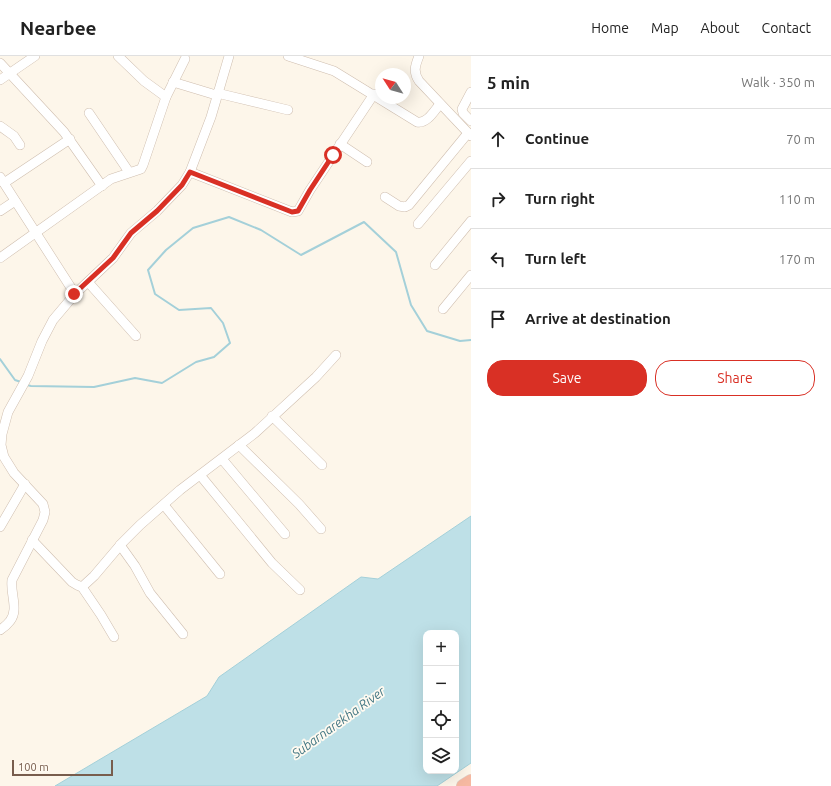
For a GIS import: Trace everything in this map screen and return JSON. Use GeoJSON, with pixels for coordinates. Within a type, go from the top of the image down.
{"type":"FeatureCollection","features":[{"type":"Feature","properties":{"kind":"highway"},"geometry":{"type":"LineString","coordinates":[[463,786],[471,781]]}},
{"type":"Feature","properties":{"kind":"street"},"geometry":{"type":"LineString","coordinates":[[0,80],[35,56]]}},
{"type":"Feature","properties":{"kind":"street"},"geometry":{"type":"LineString","coordinates":[[118,56],[144,82],[166,97]]}},
{"type":"Feature","properties":{"kind":"street"},"geometry":{"type":"LineString","coordinates":[[0,630],[10,621],[13,615],[14,607],[10,588],[12,580],[43,520],[45,512],[43,504],[14,473],[4,457],[1,445],[2,424],[28,376],[47,330],[74,294],[113,258],[131,233],[157,211],[177,190],[190,172],[211,117],[229,56]]}},
{"type":"Feature","properties":{"kind":"street"},"geometry":{"type":"LineString","coordinates":[[288,56],[334,71],[374,94],[413,120],[421,123],[429,117],[440,104]]}},
{"type":"Feature","properties":{"kind":"street"},"geometry":{"type":"LineString","coordinates":[[385,197],[404,208],[409,205],[470,135],[415,75],[414,69],[419,56]]}},
{"type":"Feature","properties":{"kind":"street"},"geometry":{"type":"LineString","coordinates":[[0,258],[111,179],[138,170],[143,166],[166,97],[185,59]]}},
{"type":"Feature","properties":{"kind":"street"},"geometry":{"type":"LineString","coordinates":[[0,63],[70,139],[102,186]]}},
{"type":"Feature","properties":{"kind":"street"},"geometry":{"type":"LineString","coordinates":[[174,82],[216,95],[217,93],[288,110]]}},
{"type":"Feature","properties":{"kind":"street"},"geometry":{"type":"LineString","coordinates":[[471,92],[462,109],[463,113],[471,121]]}},
{"type":"Feature","properties":{"kind":"street"},"geometry":{"type":"LineString","coordinates":[[190,172],[292,212],[298,211],[310,190],[374,94]]}},
{"type":"Feature","properties":{"kind":"street"},"geometry":{"type":"LineString","coordinates":[[89,113],[129,172]]}},
{"type":"Feature","properties":{"kind":"street"},"geometry":{"type":"LineString","coordinates":[[0,126],[14,136],[20,145]]}},
{"type":"Feature","properties":{"kind":"street"},"geometry":{"type":"LineString","coordinates":[[70,139],[2,180],[74,294]]}},
{"type":"Feature","properties":{"kind":"street"},"geometry":{"type":"LineString","coordinates":[[340,144],[367,162]]}},
{"type":"Feature","properties":{"kind":"street"},"geometry":{"type":"LineString","coordinates":[[418,224],[471,161]]}},
{"type":"Feature","properties":{"kind":"street"},"geometry":{"type":"LineString","coordinates":[[0,211],[15,201]]}},
{"type":"Feature","properties":{"kind":"street"},"geometry":{"type":"LineString","coordinates":[[435,265],[471,221]]}},
{"type":"Feature","properties":{"kind":"street"},"geometry":{"type":"LineString","coordinates":[[443,308],[471,275]]}},
{"type":"Feature","properties":{"kind":"street"},"geometry":{"type":"LineString","coordinates":[[88,282],[136,336]]}},
{"type":"Feature","properties":{"kind":"street"},"geometry":{"type":"LineString","coordinates":[[82,586],[94,576],[120,545],[140,525],[239,445],[311,382],[336,355]]}},
{"type":"Feature","properties":{"kind":"street"},"geometry":{"type":"LineString","coordinates":[[272,416],[322,465]]}},
{"type":"Feature","properties":{"kind":"street"},"geometry":{"type":"LineString","coordinates":[[239,445],[299,504],[321,529]]}},
{"type":"Feature","properties":{"kind":"street"},"geometry":{"type":"LineString","coordinates":[[222,459],[285,534]]}},
{"type":"Feature","properties":{"kind":"street"},"geometry":{"type":"LineString","coordinates":[[200,475],[272,563],[300,590]]}},
{"type":"Feature","properties":{"kind":"street"},"geometry":{"type":"LineString","coordinates":[[0,527],[25,484]]}},
{"type":"Feature","properties":{"kind":"street"},"geometry":{"type":"LineString","coordinates":[[164,505],[220,574]]}},
{"type":"Feature","properties":{"kind":"street"},"geometry":{"type":"LineString","coordinates":[[32,540],[72,582],[82,586],[114,637]]}},
{"type":"Feature","properties":{"kind":"street"},"geometry":{"type":"LineString","coordinates":[[120,545],[135,566],[150,593],[183,634]]}},
{"type":"Feature","properties":{"kind":"water","name":"Subarnarekha River"},"geometry":{"type":"Polygon","coordinates":[[[471,516],[471,763],[459,771],[459,630],[423,630],[423,774],[455,774],[437,786],[55,786],[207,696],[219,677],[361,577],[378,579],[471,516]]]}},
{"type":"Feature","properties":{"kind":"waterway"},"geometry":{"type":"LineString","coordinates":[[27,385],[94,387],[135,378],[162,383],[196,362],[214,357],[230,343],[223,323],[211,308],[179,310],[155,294],[148,270],[166,250],[193,228],[229,217],[261,230],[301,255],[364,222],[396,252],[411,305],[427,331],[460,341],[471,340]]}},
{"type":"Feature","properties":{"kind":"waterway"},"geometry":{"type":"LineString","coordinates":[[0,359],[15,380],[21,382]]}},
{"type":"Feature","properties":{"kind":"route"},"geometry":{"type":"LineString","coordinates":[[74,294],[113,258],[131,233],[142,222],[157,211],[182,185],[190,172],[292,212],[298,211],[333,155]]}}]}
